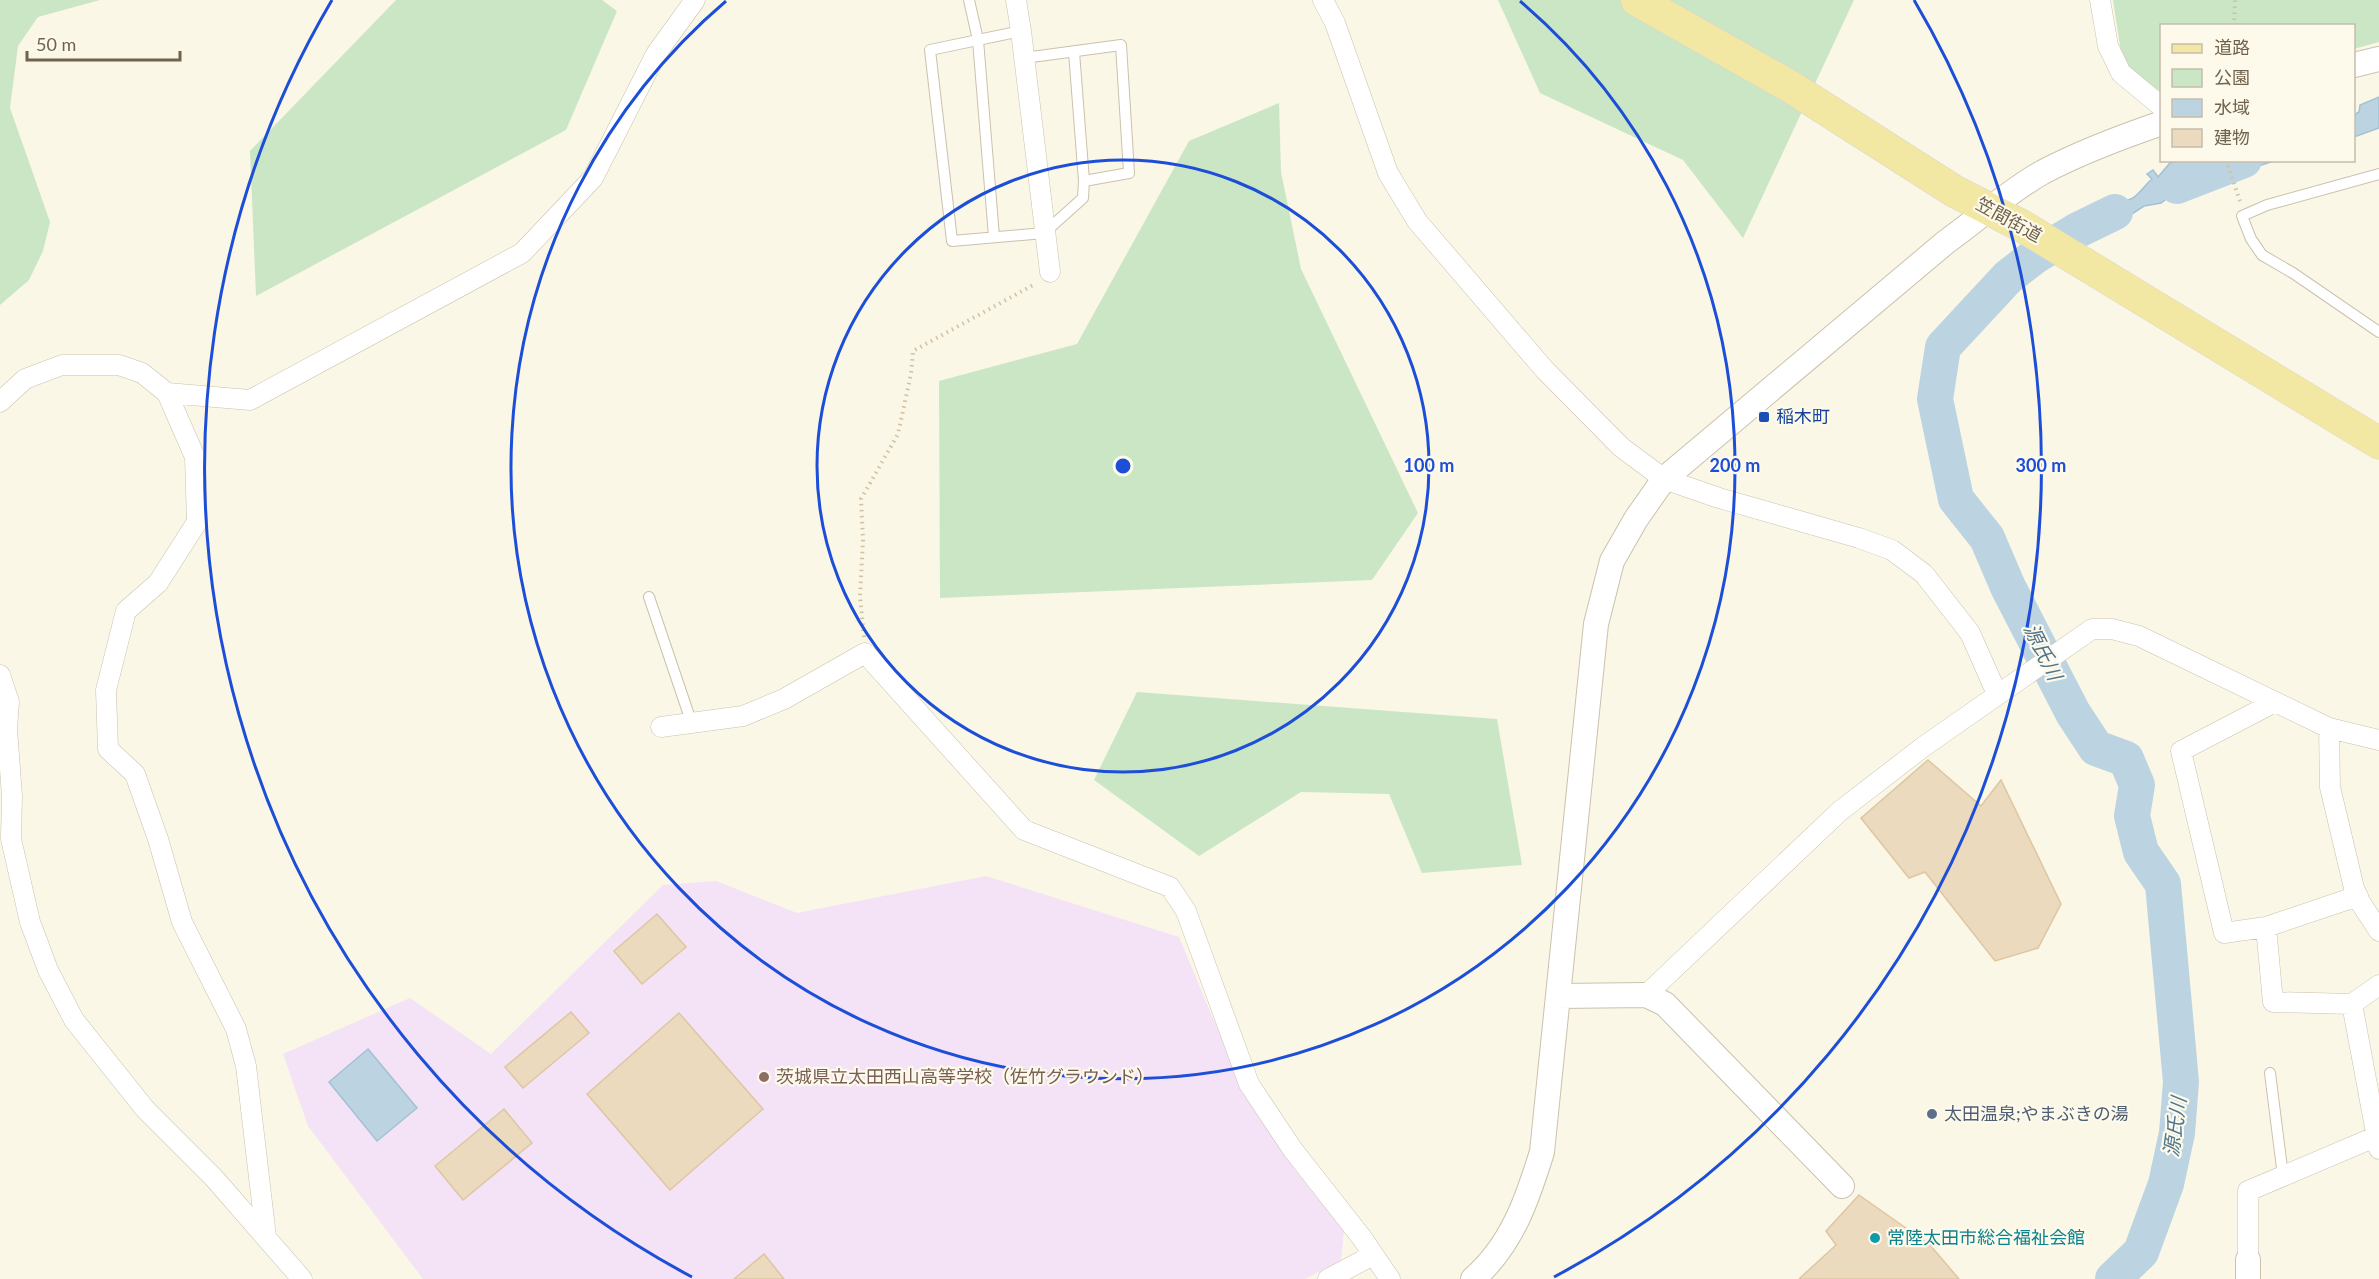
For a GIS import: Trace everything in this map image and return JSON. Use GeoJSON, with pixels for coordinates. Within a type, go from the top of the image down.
{"type":"FeatureCollection","features":[{"type":"Feature","properties":{"kind":"main road","name":"笠間街道"},"geometry":{"type":"LineString","coordinates":[[1637,0],[1791,87],[1946,186],[2022,226],[2379,443]]}},
{"type":"Feature","properties":{"kind":"street"},"geometry":{"type":"LineString","coordinates":[[167,393],[250,400],[522,253],[593,178],[656,54],[695,0]]}},
{"type":"Feature","properties":{"kind":"street"},"geometry":{"type":"LineString","coordinates":[[1016,0],[1050,272]]}},
{"type":"Feature","properties":{"kind":"street"},"geometry":{"type":"LineString","coordinates":[[1323,0],[1335,23],[1388,172],[1417,221],[1544,369],[1621,447],[1664,479],[1892,550],[1924,574],[1970,633],[1997,694]]}},
{"type":"Feature","properties":{"kind":"street"},"geometry":{"type":"LineString","coordinates":[[2100,0],[2108,46],[2121,74],[2160,105]]}},
{"type":"Feature","properties":{"kind":"street"},"geometry":{"type":"LineString","coordinates":[[2355,65],[2379,59]]}},
{"type":"Feature","properties":{"kind":"street"},"geometry":{"type":"LineString","coordinates":[[1473,1279],[1506,1243],[1526,1204],[1542,1152],[1596,624],[1612,561],[1636,519],[1664,479],[1946,242],[2042,173],[2081,154],[2160,124]]}},
{"type":"Feature","properties":{"kind":"street"},"geometry":{"type":"LineString","coordinates":[[0,402],[25,379],[62,364],[119,365],[142,373],[167,393],[195,458],[197,522],[158,583],[126,611],[106,690],[108,749],[135,774],[158,839],[182,922],[236,1029],[246,1065],[266,1237]]}},
{"type":"Feature","properties":{"kind":"street"},"geometry":{"type":"LineString","coordinates":[[1646,995],[1840,811],[2013,682],[2092,629],[2112,629],[2139,636],[2329,728],[2379,740]]}},
{"type":"Feature","properties":{"kind":"street"},"geometry":{"type":"LineString","coordinates":[[661,727],[743,716],[784,699],[865,653],[1024,830],[1170,887],[1186,911],[1249,1084],[1293,1150],[1390,1279]]}},
{"type":"Feature","properties":{"kind":"street"},"geometry":{"type":"LineString","coordinates":[[0,675],[9,702],[7,729],[12,796],[11,839],[30,922],[48,970],[74,1020],[145,1110],[214,1178],[302,1279]]}},
{"type":"Feature","properties":{"kind":"street"},"geometry":{"type":"LineString","coordinates":[[2276,702],[2181,750],[2224,933],[2266,927],[2358,896]]}},
{"type":"Feature","properties":{"kind":"street"},"geometry":{"type":"LineString","coordinates":[[2329,728],[2330,787],[2358,896],[2379,931]]}},
{"type":"Feature","properties":{"kind":"street"},"geometry":{"type":"LineString","coordinates":[[2266,927],[2272,1002],[2352,1004],[2379,986]]}},
{"type":"Feature","properties":{"kind":"street"},"geometry":{"type":"LineString","coordinates":[[1559,996],[1646,995],[1665,1004],[1842,1186]]}},
{"type":"Feature","properties":{"kind":"street"},"geometry":{"type":"LineString","coordinates":[[2248,1270],[2248,1191],[2377,1133],[2352,1004]]}},
{"type":"Feature","properties":{"kind":"street"},"geometry":{"type":"LineString","coordinates":[[1328,1279],[1373,1255]]}},
{"type":"Feature","properties":{"kind":"lane"},"geometry":{"type":"LineString","coordinates":[[969,0],[978,40],[994,237]]}},
{"type":"Feature","properties":{"kind":"lane"},"geometry":{"type":"LineString","coordinates":[[1021,31],[930,50],[952,241],[1044,233],[1083,198],[1084,181],[1074,52]]}},
{"type":"Feature","properties":{"kind":"lane"},"geometry":{"type":"LineString","coordinates":[[1024,58],[1121,45],[1129,173],[1084,181]]}},
{"type":"Feature","properties":{"kind":"lane"},"geometry":{"type":"LineString","coordinates":[[2379,174],[2267,205],[2242,216],[2251,239],[2262,255],[2293,273],[2379,332]]}},
{"type":"Feature","properties":{"kind":"lane"},"geometry":{"type":"LineString","coordinates":[[649,597],[692,724]]}},
{"type":"Feature","properties":{"kind":"lane"},"geometry":{"type":"LineString","coordinates":[[2270,1073],[2283,1176]]}},
{"type":"Feature","properties":{"kind":"path"},"geometry":{"type":"LineString","coordinates":[[2234,24],[2235,0]]}},
{"type":"Feature","properties":{"kind":"path"},"geometry":{"type":"LineString","coordinates":[[2227,162],[2238,202]]}},
{"type":"Feature","properties":{"kind":"path"},"geometry":{"type":"LineString","coordinates":[[865,653],[860,596],[863,540],[861,499],[898,434],[911,374],[913,351],[1031,288],[1050,272]]}},
{"type":"Feature","properties":{"kind":"shaded area","name":"茨城県立太田西山高等学校（佐竹グラウンド）"},"geometry":{"type":"Polygon","coordinates":[[[986,876],[1179,937],[1247,1100],[1297,1173],[1344,1231],[1341,1260],[1305,1279],[423,1279],[308,1126],[283,1054],[410,998],[491,1054],[663,885],[716,881],[797,913],[986,876]]]}},
{"type":"Feature","properties":{"kind":"green space"},"geometry":{"type":"Polygon","coordinates":[[[0,0],[100,0],[38,17],[18,46],[10,108],[50,222],[43,251],[29,280],[0,305],[0,0]]]}},
{"type":"Feature","properties":{"kind":"green space"},"geometry":{"type":"Polygon","coordinates":[[[396,0],[602,0],[617,11],[566,130],[256,296],[250,151],[396,0]]]}},
{"type":"Feature","properties":{"kind":"green space"},"geometry":{"type":"Polygon","coordinates":[[[1498,0],[1854,0],[1743,238],[1683,160],[1540,93],[1498,0]]]}},
{"type":"Feature","properties":{"kind":"green space"},"geometry":{"type":"Polygon","coordinates":[[[2113,0],[2379,0],[2379,42],[2355,49],[2355,24],[2160,24],[2160,91],[2147,86],[2124,72],[2113,0]]]}},
{"type":"Feature","properties":{"kind":"green space"},"geometry":{"type":"Polygon","coordinates":[[[1279,103],[1281,172],[1301,269],[1418,513],[1372,580],[940,598],[939,381],[1077,344],[1189,141],[1279,103]]]}},
{"type":"Feature","properties":{"kind":"green space"},"geometry":{"type":"Polygon","coordinates":[[[1137,692],[1497,719],[1522,865],[1422,873],[1389,794],[1301,792],[1199,856],[1094,780],[1137,692]]]}},
{"type":"Feature","properties":{"kind":"water"},"geometry":{"type":"Polygon","coordinates":[[[2379,97],[2379,128],[2355,137],[2355,114],[2359,112],[2360,105],[2379,97]]]}},
{"type":"Feature","properties":{"kind":"water"},"geometry":{"type":"Polygon","coordinates":[[[2220,162],[2226,177],[2173,194],[2161,203],[2144,206],[2121,221],[2096,230],[2081,239],[2061,227],[2087,220],[2095,213],[2098,206],[2114,209],[2120,200],[2130,200],[2152,179],[2147,174],[2153,170],[2158,177],[2170,163],[2220,162]]]}},
{"type":"Feature","properties":{"kind":"water"},"geometry":{"type":"Polygon","coordinates":[[[2237,162],[2271,162],[2240,172],[2237,162]]]}},
{"type":"Feature","properties":{"kind":"water"},"geometry":{"type":"Polygon","coordinates":[[[368,1049],[417,1108],[377,1141],[329,1082],[368,1049]]]}},
{"type":"Feature","properties":{"kind":"building"},"geometry":{"type":"Polygon","coordinates":[[[1928,760],[1981,806],[2001,780],[2061,904],[2038,948],[1995,961],[1925,872],[1909,878],[1861,818],[1928,760]]]}},
{"type":"Feature","properties":{"kind":"building"},"geometry":{"type":"Polygon","coordinates":[[[657,914],[686,947],[642,984],[614,951],[657,914]]]}},
{"type":"Feature","properties":{"kind":"building"},"geometry":{"type":"Polygon","coordinates":[[[571,1012],[589,1033],[523,1088],[505,1067],[571,1012]]]}},
{"type":"Feature","properties":{"kind":"building"},"geometry":{"type":"Polygon","coordinates":[[[679,1013],[763,1109],[670,1190],[587,1094],[679,1013]]]}},
{"type":"Feature","properties":{"kind":"building"},"geometry":{"type":"Polygon","coordinates":[[[504,1109],[532,1143],[463,1200],[435,1166],[504,1109]]]}},
{"type":"Feature","properties":{"kind":"building","name":"常陸太田市総合福祉会館"},"geometry":{"type":"Polygon","coordinates":[[[1859,1195],[1930,1245],[1959,1279],[1799,1279],[1836,1245],[1826,1231],[1859,1195]]]}},
{"type":"Feature","properties":{"kind":"building"},"geometry":{"type":"Polygon","coordinates":[[[764,1254],[784,1279],[734,1279],[764,1254]]]}},
{"type":"Feature","properties":{"kind":"waterway","name":"源氏川"},"geometry":{"type":"LineString","coordinates":[[2177,186],[2239,162]]}},
{"type":"Feature","properties":{"kind":"waterway","name":"源氏川"},"geometry":{"type":"LineString","coordinates":[[2113,1279],[2141,1252],[2166,1184],[2177,1133],[2181,1082],[2163,884],[2141,852],[2132,816],[2137,785],[2126,759],[2096,748],[2073,713],[2008,587],[1987,538],[1956,499],[1935,399],[1943,347],[2008,277],[2035,256],[2078,230],[2115,212]]}},
{"type":"Feature","properties":{"kind":"place","name":"稲木町"},"geometry":{"type":"Point","coordinates":[1764,417]}},
{"type":"Feature","properties":{"kind":"place","name":"茨城県立太田西山高等学校（佐竹グラウンド）"},"geometry":{"type":"Point","coordinates":[764,1077]}},
{"type":"Feature","properties":{"kind":"place","name":"太田温泉;やまぶきの湯"},"geometry":{"type":"Point","coordinates":[1932,1114]}},
{"type":"Feature","properties":{"kind":"place","name":"常陸太田市総合福祉会館"},"geometry":{"type":"Point","coordinates":[1875,1238]}}]}
